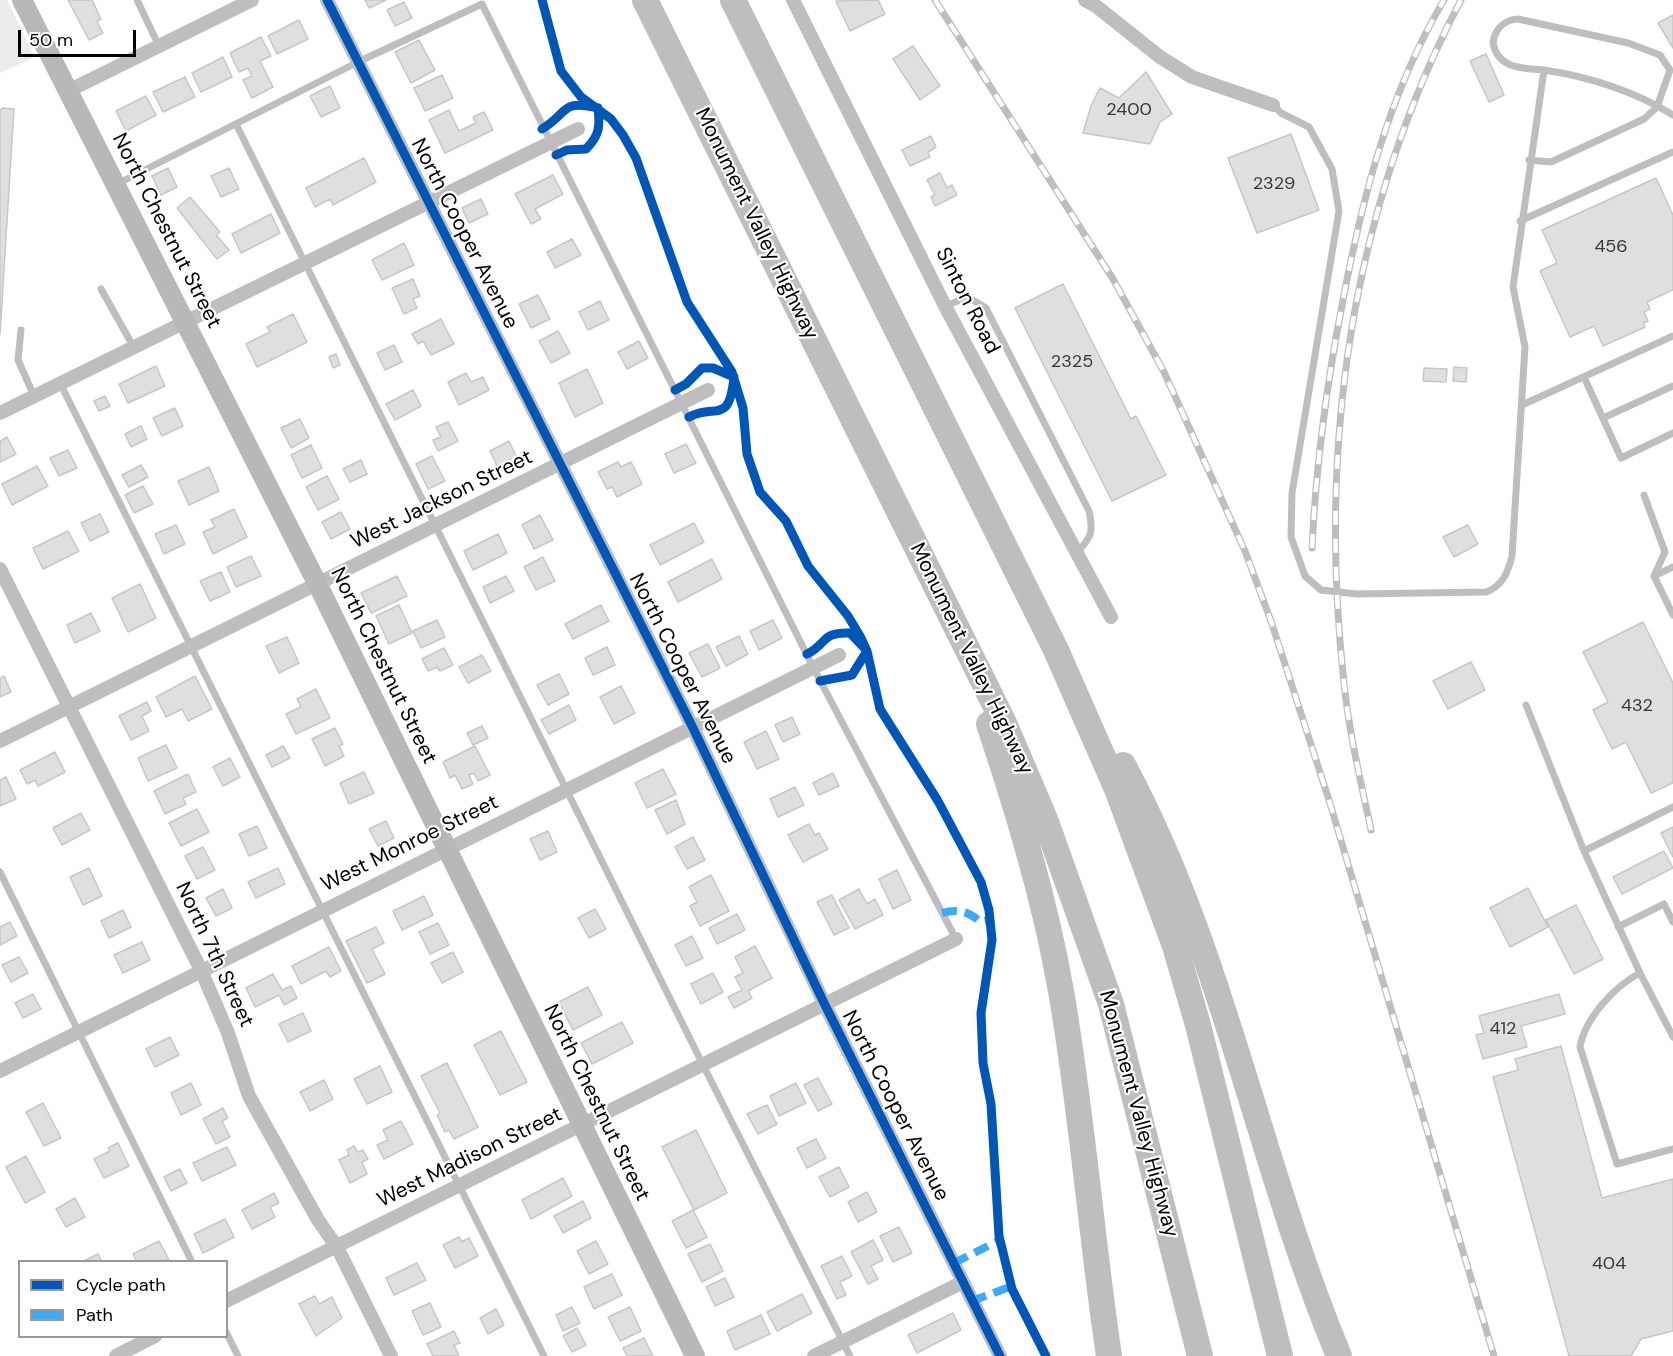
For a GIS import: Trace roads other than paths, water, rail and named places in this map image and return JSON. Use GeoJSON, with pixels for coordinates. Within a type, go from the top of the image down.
{"type":"FeatureCollection","features":[{"type":"Feature","properties":{"kind":"highway","name":"Monument Valley Highway"},"geometry":{"type":"LineString","coordinates":[[645,0],[1026,771],[1096,956],[1125,1052],[1200,1356]]}},
{"type":"Feature","properties":{"kind":"highway"},"geometry":{"type":"LineString","coordinates":[[733,0],[1056,650],[1117,789],[1175,946],[1198,1025],[1280,1356]]}},
{"type":"Feature","properties":{"kind":"highway"},"geometry":{"type":"LineString","coordinates":[[943,600],[997,750],[1045,915],[1070,1049],[1109,1356]]}},
{"type":"Feature","properties":{"kind":"highway"},"geometry":{"type":"LineString","coordinates":[[1056,650],[1144,805],[1192,916],[1219,991],[1317,1301],[1339,1356]]}},
{"type":"Feature","properties":{"kind":"main road","name":"North Chestnut Street"},"geometry":{"type":"LineString","coordinates":[[22,0],[318,585],[581,1127],[695,1356]]}},
{"type":"Feature","properties":{"kind":"street"},"geometry":{"type":"LineString","coordinates":[[68,91],[251,0]]}},
{"type":"Feature","properties":{"kind":"street","name":"North Cooper Avenue"},"geometry":{"type":"LineString","coordinates":[[327,0],[693,728],[824,1003],[1000,1356]]}},
{"type":"Feature","properties":{"kind":"street","name":"Sinton Road"},"geometry":{"type":"LineString","coordinates":[[793,0],[945,306],[1111,617]]}},
{"type":"Feature","properties":{"kind":"street"},"geometry":{"type":"LineString","coordinates":[[1085,0],[1096,6],[1160,57],[1192,77],[1273,105]]}},
{"type":"Feature","properties":{"kind":"street"},"geometry":{"type":"LineString","coordinates":[[0,413],[185,320],[578,129]]}},
{"type":"Feature","properties":{"kind":"street","name":"West Jackson Street"},"geometry":{"type":"LineString","coordinates":[[0,741],[708,390]]}},
{"type":"Feature","properties":{"kind":"street","name":"North 7th Street"},"geometry":{"type":"LineString","coordinates":[[0,569],[201,969],[228,1033],[249,1096],[318,1220],[337,1247],[391,1356]]}},
{"type":"Feature","properties":{"kind":"street","name":"West Monroe Street"},"geometry":{"type":"LineString","coordinates":[[0,1071],[201,969],[839,655]]}},
{"type":"Feature","properties":{"kind":"street","name":"West Madison Street"},"geometry":{"type":"LineString","coordinates":[[228,1300],[581,1127],[824,1003],[956,939]]}},
{"type":"Feature","properties":{"kind":"street"},"geometry":{"type":"LineString","coordinates":[[814,1356],[963,1282]]}},
{"type":"Feature","properties":{"kind":"street"},"geometry":{"type":"LineString","coordinates":[[116,1356],[151,1338]]}},
{"type":"Feature","properties":{"kind":"lane"},"geometry":{"type":"LineString","coordinates":[[137,0],[159,46]]}},
{"type":"Feature","properties":{"kind":"lane"},"geometry":{"type":"LineString","coordinates":[[116,184],[358,62],[482,4],[549,143],[813,667],[956,939]]}},
{"type":"Feature","properties":{"kind":"lane"},"geometry":{"type":"LineString","coordinates":[[1529,160],[1551,162],[1644,120],[1657,107],[1672,71],[1660,55],[1628,43],[1518,20],[1506,23],[1498,29],[1493,43],[1500,59],[1512,66],[1600,81],[1657,107],[1673,116]]}},
{"type":"Feature","properties":{"kind":"lane"},"geometry":{"type":"LineString","coordinates":[[1273,105],[1281,113],[1310,127],[1332,169],[1339,211],[1292,493],[1291,537],[1305,576],[1321,590],[1357,594],[1486,592],[1498,585],[1512,556],[1525,347],[1513,287],[1520,221],[1544,70]]}},
{"type":"Feature","properties":{"kind":"lane"},"geometry":{"type":"LineString","coordinates":[[237,124],[703,1065],[850,1356]]}},
{"type":"Feature","properties":{"kind":"lane"},"geometry":{"type":"LineString","coordinates":[[1520,221],[1673,152]]}},
{"type":"Feature","properties":{"kind":"lane"},"geometry":{"type":"LineString","coordinates":[[100,289],[133,346]]}},
{"type":"Feature","properties":{"kind":"lane"},"geometry":{"type":"LineString","coordinates":[[945,306],[968,297],[986,308],[1089,511],[1092,526],[1091,537],[1076,554]]}},
{"type":"Feature","properties":{"kind":"lane"},"geometry":{"type":"LineString","coordinates":[[21,330],[18,360],[34,396]]}},
{"type":"Feature","properties":{"kind":"lane"},"geometry":{"type":"LineString","coordinates":[[1522,405],[1673,336]]}},
{"type":"Feature","properties":{"kind":"lane"},"geometry":{"type":"LineString","coordinates":[[1584,377],[1621,458],[1673,433]]}},
{"type":"Feature","properties":{"kind":"lane"},"geometry":{"type":"LineString","coordinates":[[60,383],[544,1356]]}},
{"type":"Feature","properties":{"kind":"lane"},"geometry":{"type":"LineString","coordinates":[[1603,418],[1673,386]]}},
{"type":"Feature","properties":{"kind":"lane"},"geometry":{"type":"LineString","coordinates":[[1644,495],[1665,552],[1654,576]]}},
{"type":"Feature","properties":{"kind":"lane"},"geometry":{"type":"LineString","coordinates":[[1654,576],[1673,567]]}},
{"type":"Feature","properties":{"kind":"lane"},"geometry":{"type":"LineString","coordinates":[[1654,576],[1673,615]]}},
{"type":"Feature","properties":{"kind":"lane"},"geometry":{"type":"LineString","coordinates":[[1526,705],[1584,851],[1618,927],[1673,1036]]}},
{"type":"Feature","properties":{"kind":"lane"},"geometry":{"type":"LineString","coordinates":[[1584,851],[1673,807]]}},
{"type":"Feature","properties":{"kind":"lane"},"geometry":{"type":"LineString","coordinates":[[0,872],[191,1260]]}},
{"type":"Feature","properties":{"kind":"lane"},"geometry":{"type":"LineString","coordinates":[[1618,927],[1664,904],[1673,922]]}},
{"type":"Feature","properties":{"kind":"lane"},"geometry":{"type":"LineString","coordinates":[[1641,973],[1614,991],[1585,1031],[1580,1047],[1617,1164],[1672,1149]]}},
{"type":"Feature","properties":{"kind":"lane"},"geometry":{"type":"LineString","coordinates":[[228,1336],[238,1356]]}},
{"type":"Feature","properties":{"kind":"railway"},"geometry":{"type":"LineString","coordinates":[[935,0],[1113,279],[1164,372],[1245,551],[1271,621],[1329,800],[1494,1356]]}},
{"type":"Feature","properties":{"kind":"railway"},"geometry":{"type":"LineString","coordinates":[[1312,548],[1316,485],[1327,392],[1359,222],[1393,108],[1408,71],[1444,0]]}},
{"type":"Feature","properties":{"kind":"railway"},"geometry":{"type":"LineString","coordinates":[[1371,830],[1346,702],[1337,595],[1336,507],[1340,419],[1351,332],[1368,247],[1392,163],[1423,80],[1461,0]]}}]}
